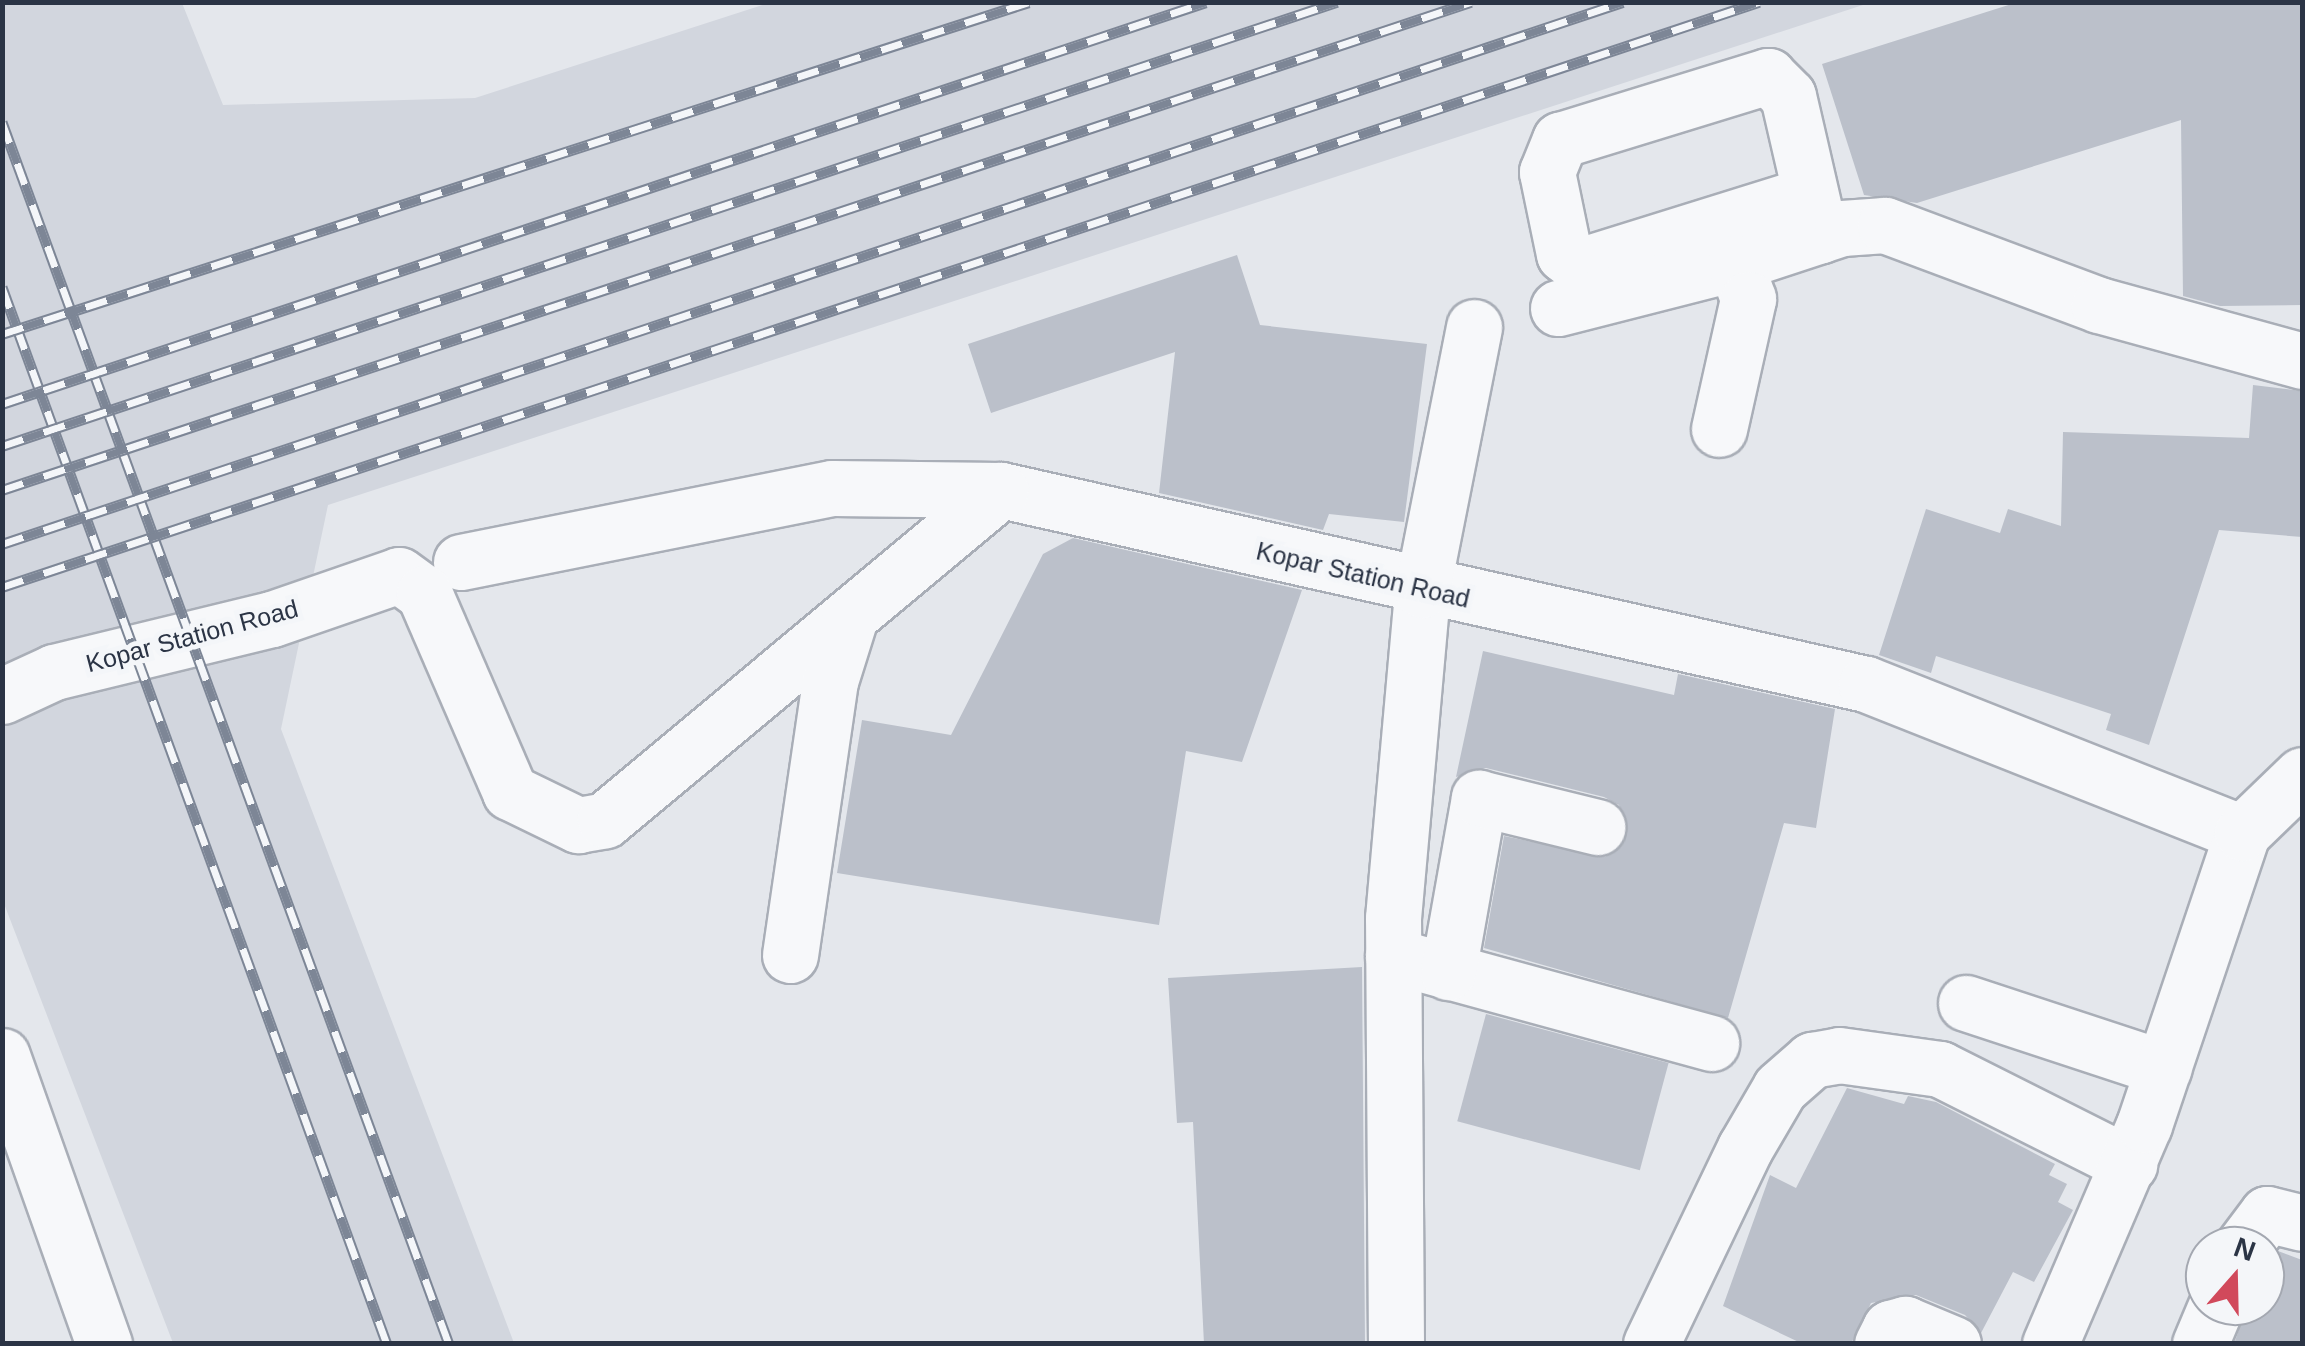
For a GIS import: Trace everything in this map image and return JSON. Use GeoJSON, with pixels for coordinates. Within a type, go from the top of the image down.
{"type":"FeatureCollection","features":[{"type":"Feature","properties":{"kind":"street"},"geometry":{"type":"LineString","coordinates":[[1816,214],[1788,96],[1768,76],[1560,140],[1547,172],[1564,254],[1578,266],[1816,214],[1885,225],[2098,305],[2302,361]]}},
{"type":"Feature","properties":{"kind":"street"},"geometry":{"type":"LineString","coordinates":[[1558,308],[1735,264],[1816,214]]}},
{"type":"Feature","properties":{"kind":"street"},"geometry":{"type":"LineString","coordinates":[[1719,430],[1748,300],[1735,264]]}},
{"type":"Feature","properties":{"kind":"street"},"geometry":{"type":"LineString","coordinates":[[1396,1344],[1393,956],[1422,590],[1474,327]]}},
{"type":"Feature","properties":{"kind":"street","name":"Kopar Station Road"},"geometry":{"type":"LineString","coordinates":[[461,562],[832,488],[1001,490],[1422,590],[1866,684],[2242,833]]}},
{"type":"Feature","properties":{"kind":"street"},"geometry":{"type":"LineString","coordinates":[[790,955],[830,681],[850,617],[1001,490]]}},
{"type":"Feature","properties":{"kind":"street","name":"Kopar Station Road"},"geometry":{"type":"LineString","coordinates":[[2,696],[54,672],[272,619],[399,575],[424,593],[510,792],[578,825],[637,802],[850,617]]}},
{"type":"Feature","properties":{"kind":"street"},"geometry":{"type":"LineString","coordinates":[[2050,1344],[2129,1164],[2242,833],[2302,774]]}},
{"type":"Feature","properties":{"kind":"street"},"geometry":{"type":"LineString","coordinates":[[1448,972],[1479,798],[1597,827]]}},
{"type":"Feature","properties":{"kind":"street"},"geometry":{"type":"LineString","coordinates":[[1393,956],[1711,1043]]}},
{"type":"Feature","properties":{"kind":"street"},"geometry":{"type":"LineString","coordinates":[[1966,1003],[2164,1068]]}},
{"type":"Feature","properties":{"kind":"street"},"geometry":{"type":"LineString","coordinates":[[1650,1344],[1745,1148],[1780,1088],[1812,1060],[1839,1055],[1940,1069],[2129,1164]]}},
{"type":"Feature","properties":{"kind":"street"},"geometry":{"type":"LineString","coordinates":[[2,1056],[104,1344]]}},
{"type":"Feature","properties":{"kind":"street"},"geometry":{"type":"LineString","coordinates":[[2258,1226],[2267,1214],[2302,1223]]}},
{"type":"Feature","properties":{"kind":"street"},"geometry":{"type":"LineString","coordinates":[[1882,1344],[1890,1328],[1905,1324],[1953,1344]]}},
{"type":"Feature","properties":{"kind":"shaded area"},"geometry":{"type":"Polygon","coordinates":[[[3,3],[182,3],[223,105],[475,98],[769,3],[1869,3],[328,505],[281,729],[514,1343],[173,1343],[3,901],[3,3]]]}},
{"type":"Feature","properties":{"kind":"building"},"geometry":{"type":"Polygon","coordinates":[[[2018,2],[2302,2],[2302,305],[2220,306],[2183,296],[2181,120],[1917,203],[1864,195],[1822,64],[2018,2]]]}},
{"type":"Feature","properties":{"kind":"building"},"geometry":{"type":"Polygon","coordinates":[[[1237,255],[1260,325],[1427,344],[1404,522],[1329,514],[1323,530],[1159,493],[1175,352],[991,413],[968,344],[1237,255]]]}},
{"type":"Feature","properties":{"kind":"building"},"geometry":{"type":"Polygon","coordinates":[[[2253,385],[2302,391],[2302,537],[2219,530],[2149,745],[2106,730],[2111,714],[1936,656],[1931,673],[1879,655],[1926,509],[2000,533],[2008,509],[2061,526],[2063,432],[2249,438],[2253,385]]]}},
{"type":"Feature","properties":{"kind":"building"},"geometry":{"type":"Polygon","coordinates":[[[1073,538],[1302,590],[1242,762],[1186,751],[1159,925],[837,873],[862,720],[951,735],[1043,554],[1073,538]]]}},
{"type":"Feature","properties":{"kind":"building"},"geometry":{"type":"Polygon","coordinates":[[[1483,651],[1674,695],[1678,674],[1835,709],[1816,828],[1784,823],[1728,1018],[1484,948],[1504,836],[1605,857],[1627,833],[1619,805],[1604,797],[1486,768],[1456,777],[1483,651]]]}},
{"type":"Feature","properties":{"kind":"building"},"geometry":{"type":"Polygon","coordinates":[[[1362,967],[1365,1344],[1204,1344],[1193,1122],[1177,1123],[1168,978],[1362,967]]]}},
{"type":"Feature","properties":{"kind":"building"},"geometry":{"type":"Polygon","coordinates":[[[1486,1014],[1669,1063],[1640,1170],[1457,1121],[1486,1014]]]}},
{"type":"Feature","properties":{"kind":"building"},"geometry":{"type":"Polygon","coordinates":[[[1847,1088],[1904,1104],[1908,1096],[1936,1102],[2055,1164],[2049,1175],[2067,1184],[2058,1202],[2073,1210],[2034,1282],[2013,1272],[1981,1333],[1965,1315],[1916,1295],[1871,1303],[1851,1344],[1803,1344],[1723,1306],[1770,1175],[1796,1188],[1847,1088]]]}},
{"type":"Feature","properties":{"kind":"building"},"geometry":{"type":"Polygon","coordinates":[[[2285,1254],[2302,1260],[2302,1344],[2234,1344],[2240,1326],[2285,1326],[2285,1254]]]}},
{"type":"Feature","properties":{"kind":"railway"},"geometry":{"type":"LineString","coordinates":[[2,334],[1029,2]]}},
{"type":"Feature","properties":{"kind":"railway"},"geometry":{"type":"LineString","coordinates":[[2,404],[1206,2]]}},
{"type":"Feature","properties":{"kind":"railway"},"geometry":{"type":"LineString","coordinates":[[2,446],[1337,2]]}},
{"type":"Feature","properties":{"kind":"railway"},"geometry":{"type":"LineString","coordinates":[[2,490],[1471,2]]}},
{"type":"Feature","properties":{"kind":"railway"},"geometry":{"type":"LineString","coordinates":[[2,544],[1623,2]]}},
{"type":"Feature","properties":{"kind":"railway"},"geometry":{"type":"LineString","coordinates":[[2,587],[1759,2]]}},
{"type":"Feature","properties":{"kind":"railway"},"geometry":{"type":"LineString","coordinates":[[2,122],[449,1344]]}},
{"type":"Feature","properties":{"kind":"railway"},"geometry":{"type":"LineString","coordinates":[[2,287],[387,1344]]}}]}
